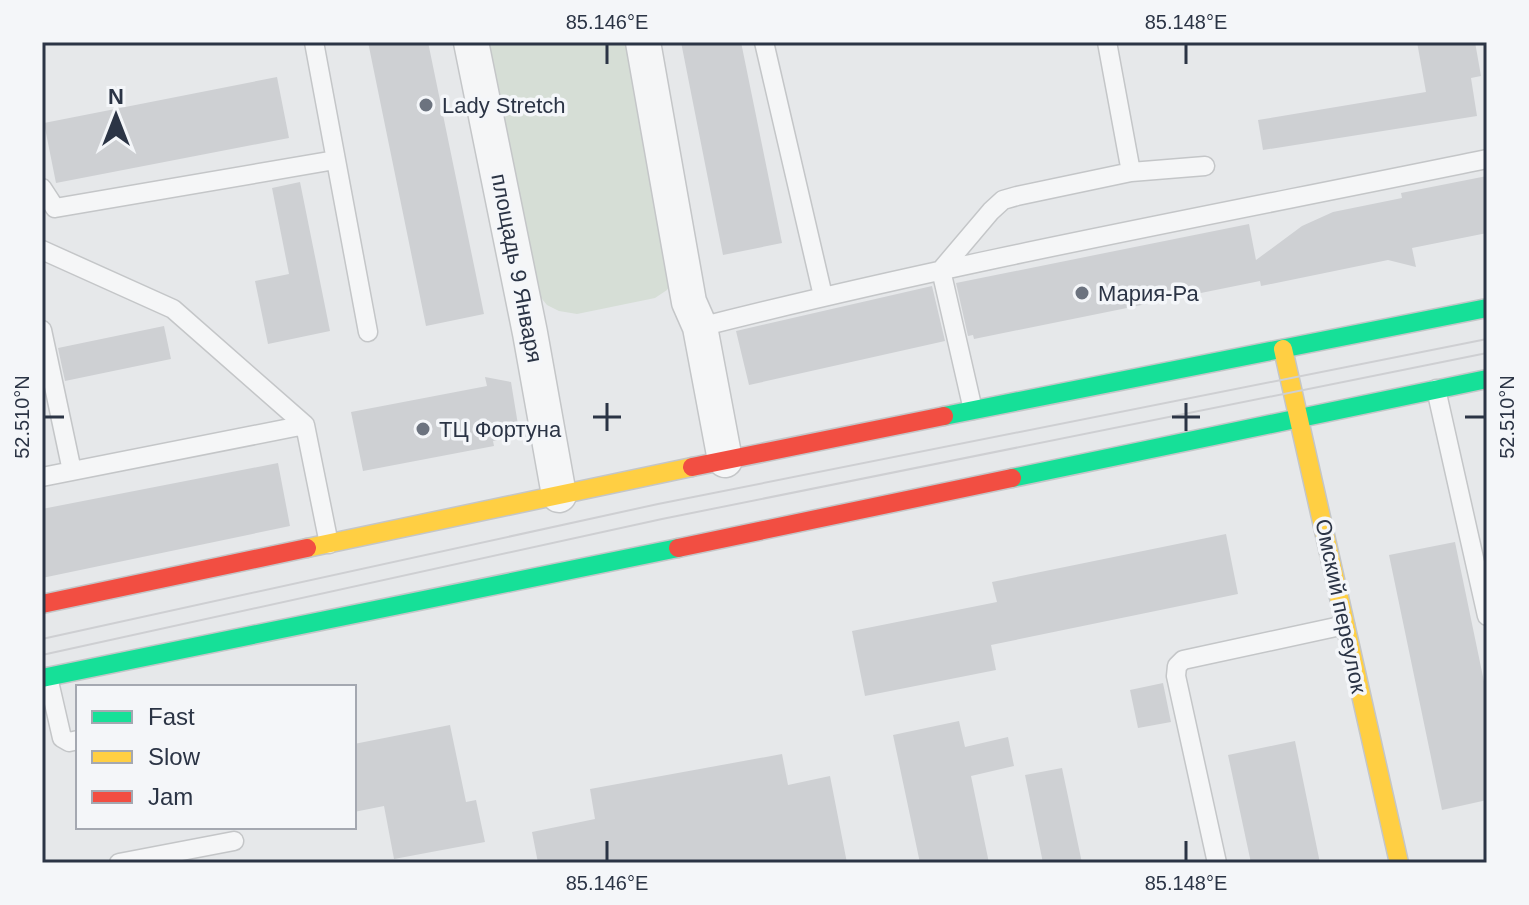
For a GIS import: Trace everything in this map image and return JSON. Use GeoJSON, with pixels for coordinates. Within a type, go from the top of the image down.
{"type":"FeatureCollection","features":[{"type":"Feature","properties":{"kind":"main road"},"geometry":{"type":"LineString","coordinates":[[42,604],[725,460],[1487,308]]}},
{"type":"Feature","properties":{"kind":"main road","name":"Омский переулок"},"geometry":{"type":"LineString","coordinates":[[1283,349],[1399,863]]}},
{"type":"Feature","properties":{"kind":"main road"},"geometry":{"type":"LineString","coordinates":[[45,677],[1487,379]]}},
{"type":"Feature","properties":{"kind":"street","name":"площадь 9 Января"},"geometry":{"type":"LineString","coordinates":[[471,42],[530,333],[559,495]]}},
{"type":"Feature","properties":{"kind":"street"},"geometry":{"type":"LineString","coordinates":[[643,42],[689,302],[700,327],[725,460]]}},
{"type":"Feature","properties":{"kind":"lane"},"geometry":{"type":"LineString","coordinates":[[314,42],[368,332]]}},
{"type":"Feature","properties":{"kind":"lane"},"geometry":{"type":"LineString","coordinates":[[764,42],[823,296]]}},
{"type":"Feature","properties":{"kind":"lane"},"geometry":{"type":"LineString","coordinates":[[1107,42],[1131,172]]}},
{"type":"Feature","properties":{"kind":"lane"},"geometry":{"type":"LineString","coordinates":[[700,327],[941,270],[1487,159]]}},
{"type":"Feature","properties":{"kind":"lane"},"geometry":{"type":"LineString","coordinates":[[42,188],[55,208],[335,160]]}},
{"type":"Feature","properties":{"kind":"lane"},"geometry":{"type":"LineString","coordinates":[[941,270],[1003,200],[1131,172],[1205,166]]}},
{"type":"Feature","properties":{"kind":"lane"},"geometry":{"type":"LineString","coordinates":[[42,250],[173,309],[305,425],[329,545]]}},
{"type":"Feature","properties":{"kind":"lane"},"geometry":{"type":"LineString","coordinates":[[941,270],[973,410]]}},
{"type":"Feature","properties":{"kind":"lane"},"geometry":{"type":"LineString","coordinates":[[42,330],[72,471]]}},
{"type":"Feature","properties":{"kind":"lane"},"geometry":{"type":"LineString","coordinates":[[1436,389],[1483,577],[1487,616]]}},
{"type":"Feature","properties":{"kind":"lane"},"geometry":{"type":"LineString","coordinates":[[42,477],[305,425]]}},
{"type":"Feature","properties":{"kind":"lane"},"geometry":{"type":"LineString","coordinates":[[1217,863],[1176,676],[1177,666],[1183,660],[1345,625]]}},
{"type":"Feature","properties":{"kind":"lane"},"geometry":{"type":"LineString","coordinates":[[45,677],[62,738],[69,742],[76,740]]}},
{"type":"Feature","properties":{"kind":"lane"},"geometry":{"type":"LineString","coordinates":[[119,863],[168,858],[234,841]]}},
{"type":"Feature","properties":{"kind":"shaded area"},"geometry":{"type":"Polygon","coordinates":[[[486,42],[631,42],[675,278],[667,290],[655,298],[577,314],[547,305],[537,293],[486,42]]]}},
{"type":"Feature","properties":{"kind":"building"},"geometry":{"type":"Polygon","coordinates":[[[368,42],[428,42],[484,314],[426,326],[368,42]]]}},
{"type":"Feature","properties":{"kind":"building"},"geometry":{"type":"Polygon","coordinates":[[[681,42],[741,42],[782,243],[723,255],[681,42]]]}},
{"type":"Feature","properties":{"kind":"building"},"geometry":{"type":"Polygon","coordinates":[[[1417,42],[1475,42],[1481,76],[1471,78],[1477,116],[1263,150],[1258,120],[1426,92],[1417,42]]]}},
{"type":"Feature","properties":{"kind":"building"},"geometry":{"type":"Polygon","coordinates":[[[277,77],[289,138],[56,183],[44,123],[277,77]]]}},
{"type":"Feature","properties":{"kind":"building"},"geometry":{"type":"Polygon","coordinates":[[[1487,176],[1487,233],[1412,248],[1416,267],[1388,260],[1261,286],[1260,281],[974,339],[973,335],[968,336],[956,283],[1249,224],[1256,260],[1302,226],[1333,212],[1402,198],[1401,193],[1487,176]]]}},
{"type":"Feature","properties":{"kind":"building"},"geometry":{"type":"Polygon","coordinates":[[[300,182],[330,331],[268,344],[255,281],[289,274],[272,188],[300,182]]]}},
{"type":"Feature","properties":{"kind":"building"},"geometry":{"type":"Polygon","coordinates":[[[932,286],[945,341],[749,385],[736,331],[932,286]]]}},
{"type":"Feature","properties":{"kind":"building"},"geometry":{"type":"Polygon","coordinates":[[[164,326],[171,359],[65,381],[58,348],[164,326]]]}},
{"type":"Feature","properties":{"kind":"building","name":"ТЦ Фортуна"},"geometry":{"type":"Polygon","coordinates":[[[485,377],[511,382],[520,437],[493,441],[494,446],[363,471],[351,412],[487,386],[485,377]]]}},
{"type":"Feature","properties":{"kind":"building"},"geometry":{"type":"Polygon","coordinates":[[[278,463],[290,526],[42,578],[42,509],[278,463]]]}},
{"type":"Feature","properties":{"kind":"building"},"geometry":{"type":"Polygon","coordinates":[[[1226,534],[1238,594],[991,645],[996,670],[865,696],[852,631],[997,602],[992,582],[1226,534]]]}},
{"type":"Feature","properties":{"kind":"building"},"geometry":{"type":"Polygon","coordinates":[[[1455,542],[1487,696],[1487,800],[1442,810],[1389,555],[1455,542]]]}},
{"type":"Feature","properties":{"kind":"building"},"geometry":{"type":"Polygon","coordinates":[[[1163,683],[1171,722],[1138,728],[1130,690],[1163,683]]]}},
{"type":"Feature","properties":{"kind":"building"},"geometry":{"type":"Polygon","coordinates":[[[959,721],[965,747],[1008,737],[1014,766],[971,776],[989,863],[920,863],[893,735],[959,721]]]}},
{"type":"Feature","properties":{"kind":"building"},"geometry":{"type":"Polygon","coordinates":[[[450,725],[466,802],[476,800],[485,842],[394,859],[384,806],[356,812],[356,744],[450,725]]]}},
{"type":"Feature","properties":{"kind":"building"},"geometry":{"type":"Polygon","coordinates":[[[1295,741],[1320,863],[1251,863],[1228,755],[1295,741]]]}},
{"type":"Feature","properties":{"kind":"building"},"geometry":{"type":"Polygon","coordinates":[[[782,754],[788,785],[830,776],[847,863],[538,863],[532,832],[595,819],[590,789],[782,754]]]}},
{"type":"Feature","properties":{"kind":"building"},"geometry":{"type":"Polygon","coordinates":[[[1062,768],[1082,863],[1043,863],[1025,775],[1062,768]]]}},
{"type":"Feature","properties":{"kind":"tram line"},"geometry":{"type":"LineString","coordinates":[[42,639],[658,504],[1487,339]]}},
{"type":"Feature","properties":{"kind":"tram line"},"geometry":{"type":"LineString","coordinates":[[42,655],[662,519],[1487,353]]}},
{"type":"Feature","properties":{"kind":"traffic: fast"},"geometry":{"type":"LineString","coordinates":[[944,416],[1487,308]]}},
{"type":"Feature","properties":{"kind":"traffic: fast"},"geometry":{"type":"LineString","coordinates":[[1012,478],[1487,379]]}},
{"type":"Feature","properties":{"kind":"traffic: fast"},"geometry":{"type":"LineString","coordinates":[[42,678],[678,548]]}},
{"type":"Feature","properties":{"kind":"traffic: slow"},"geometry":{"type":"LineString","coordinates":[[1283,349],[1399,863]]}},
{"type":"Feature","properties":{"kind":"traffic: slow"},"geometry":{"type":"LineString","coordinates":[[307,548],[692,467]]}},
{"type":"Feature","properties":{"kind":"traffic: jam"},"geometry":{"type":"LineString","coordinates":[[692,467],[944,416]]}},
{"type":"Feature","properties":{"kind":"traffic: jam"},"geometry":{"type":"LineString","coordinates":[[678,548],[1012,478]]}},
{"type":"Feature","properties":{"kind":"traffic: jam"},"geometry":{"type":"LineString","coordinates":[[42,604],[307,548]]}},
{"type":"Feature","properties":{"kind":"place","name":"Lady Stretch"},"geometry":{"type":"Point","coordinates":[426,105]}},
{"type":"Feature","properties":{"kind":"place","name":"Мария-Ра"},"geometry":{"type":"Point","coordinates":[1082,293]}},
{"type":"Feature","properties":{"kind":"place","name":"ТЦ Фортуна"},"geometry":{"type":"Point","coordinates":[423,429]}}]}
